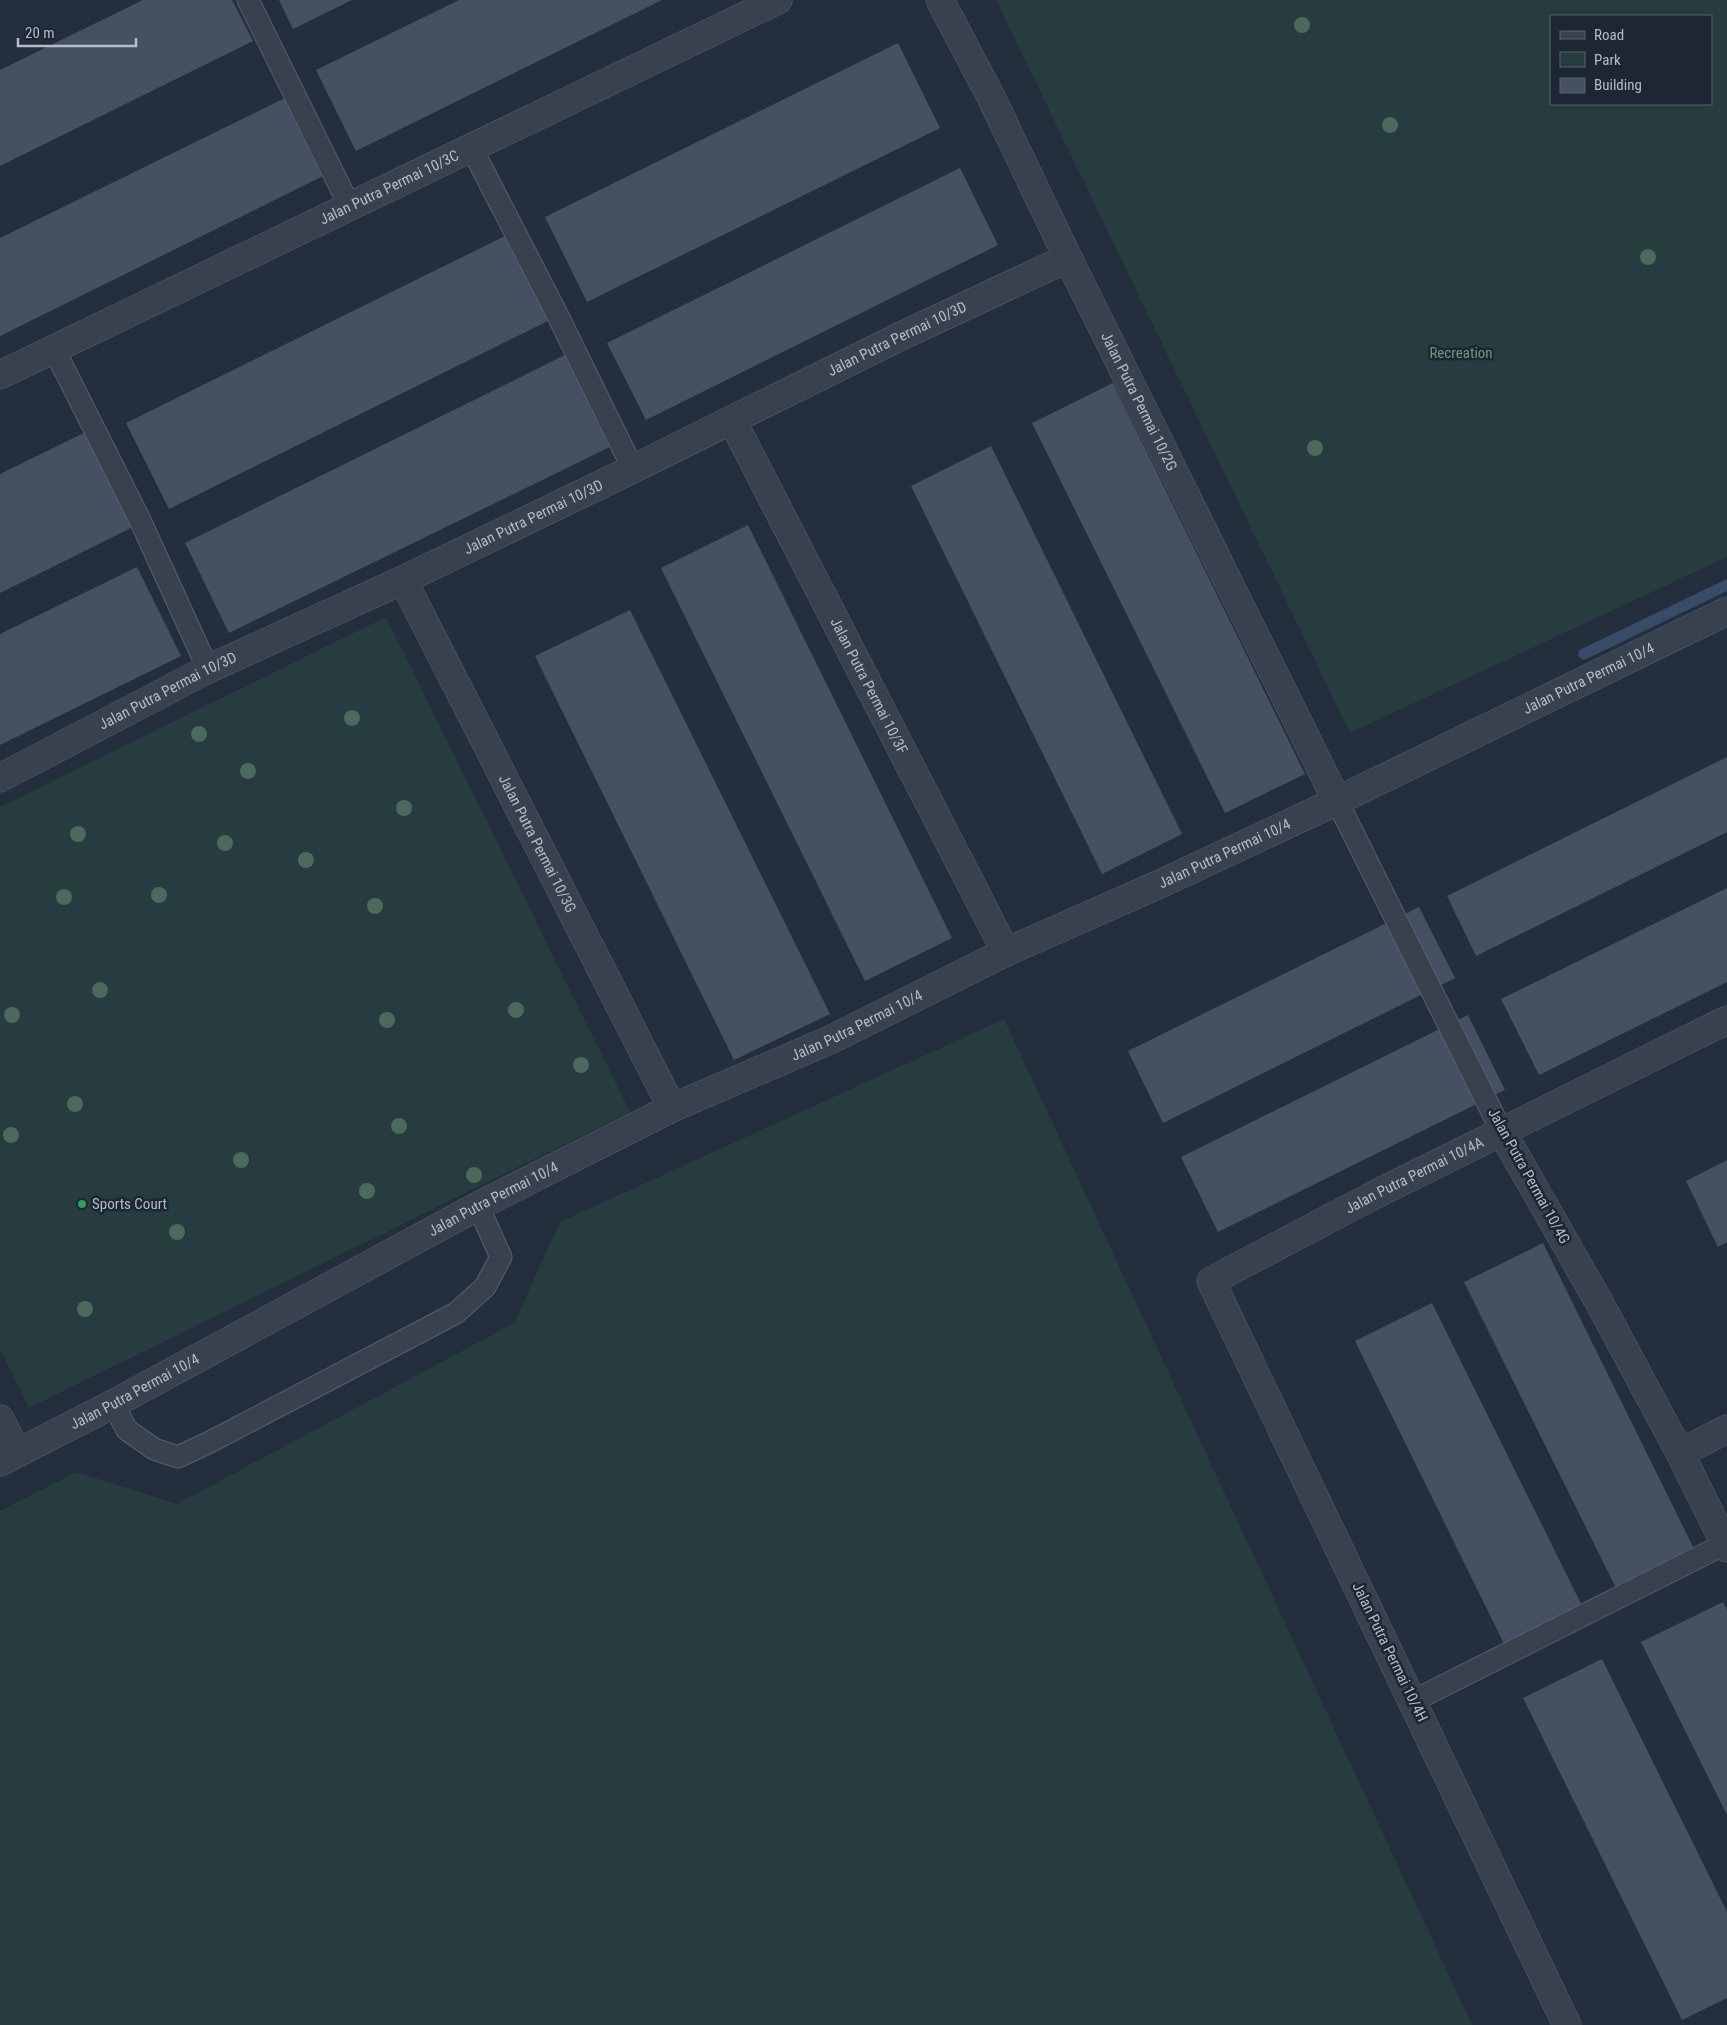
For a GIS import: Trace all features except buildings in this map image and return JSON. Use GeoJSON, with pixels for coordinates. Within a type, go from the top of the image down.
{"type":"FeatureCollection","features":[{"type":"Feature","properties":{"kind":"street","name":"Jalan Putra Permai 10/3C"},"geometry":{"type":"LineString","coordinates":[[0,375],[778,0]]}},
{"type":"Feature","properties":{"kind":"street","name":"Jalan Putra Permai 10/2G"},"geometry":{"type":"LineString","coordinates":[[940,0],[991,97],[1068,258],[1337,801]]}},
{"type":"Feature","properties":{"kind":"street","name":"Jalan Putra Permai 10/3D"},"geometry":{"type":"LineString","coordinates":[[0,778],[208,669],[403,580],[633,469],[899,337],[1068,258]]}},
{"type":"Feature","properties":{"kind":"street","name":"Jalan Putra Permai 10/3F"},"geometry":{"type":"LineString","coordinates":[[732,420],[1006,952]]}},
{"type":"Feature","properties":{"kind":"street","name":"Jalan Putra Permai 10/3G"},"geometry":{"type":"LineString","coordinates":[[403,580],[672,1108]]}},
{"type":"Feature","properties":{"kind":"street","name":"Jalan Putra Permai 10/4"},"geometry":{"type":"LineString","coordinates":[[9,1457],[113,1404],[478,1206],[672,1108],[832,1039],[1006,952],[1162,883],[1337,801],[1727,611]]}},
{"type":"Feature","properties":{"kind":"street","name":"Jalan Putra Permai 10/4A"},"geometry":{"type":"LineString","coordinates":[[1211,1281],[1374,1195],[1727,1020]]}},
{"type":"Feature","properties":{"kind":"street","name":"Jalan Putra Permai 10/4G"},"geometry":{"type":"LineString","coordinates":[[1502,1132],[1599,1302],[1680,1453],[1726,1546]]}},
{"type":"Feature","properties":{"kind":"street","name":"Jalan Putra Permai 10/4H"},"geometry":{"type":"LineString","coordinates":[[1211,1281],[1567,2025]]}},
{"type":"Feature","properties":{"kind":"street"},"geometry":{"type":"LineString","coordinates":[[0,1419],[9,1457]]}},
{"type":"Feature","properties":{"kind":"street"},"geometry":{"type":"LineString","coordinates":[[1680,1453],[1727,1429]]}},
{"type":"Feature","properties":{"kind":"lane"},"geometry":{"type":"LineString","coordinates":[[248,0],[350,207]]}},
{"type":"Feature","properties":{"kind":"lane"},"geometry":{"type":"LineString","coordinates":[[471,147],[556,312],[633,469]]}},
{"type":"Feature","properties":{"kind":"lane"},"geometry":{"type":"LineString","coordinates":[[54,349],[140,520],[208,669]]}},
{"type":"Feature","properties":{"kind":"lane","name":"Jalan Putra Permai 10/4G"},"geometry":{"type":"LineString","coordinates":[[1337,801],[1502,1132]]}},
{"type":"Feature","properties":{"kind":"lane"},"geometry":{"type":"LineString","coordinates":[[113,1404],[127,1430],[154,1449],[178,1457],[218,1438],[456,1313],[485,1288],[501,1257],[478,1206]]}},
{"type":"Feature","properties":{"kind":"lane"},"geometry":{"type":"LineString","coordinates":[[1413,1700],[1726,1546]]}},
{"type":"Feature","properties":{"kind":"green space","name":"Recreation"},"geometry":{"type":"Polygon","coordinates":[[[996,0],[1727,0],[1727,557],[1350,733],[996,0]]]}},
{"type":"Feature","properties":{"kind":"green space"},"geometry":{"type":"Polygon","coordinates":[[[386,617],[630,1112],[29,1408],[0,1349],[0,807],[386,617]]]}},
{"type":"Feature","properties":{"kind":"green space"},"geometry":{"type":"Polygon","coordinates":[[[1004,1019],[1472,2025],[0,2025],[0,1511],[76,1472],[177,1504],[514,1323],[560,1222],[1004,1019]]]}},
{"type":"Feature","properties":{"kind":"waterway"},"geometry":{"type":"LineString","coordinates":[[1584,654],[1727,585]]}},
{"type":"Feature","properties":{"kind":"place","name":"Sports Court"},"geometry":{"type":"Point","coordinates":[82,1204]}}]}
